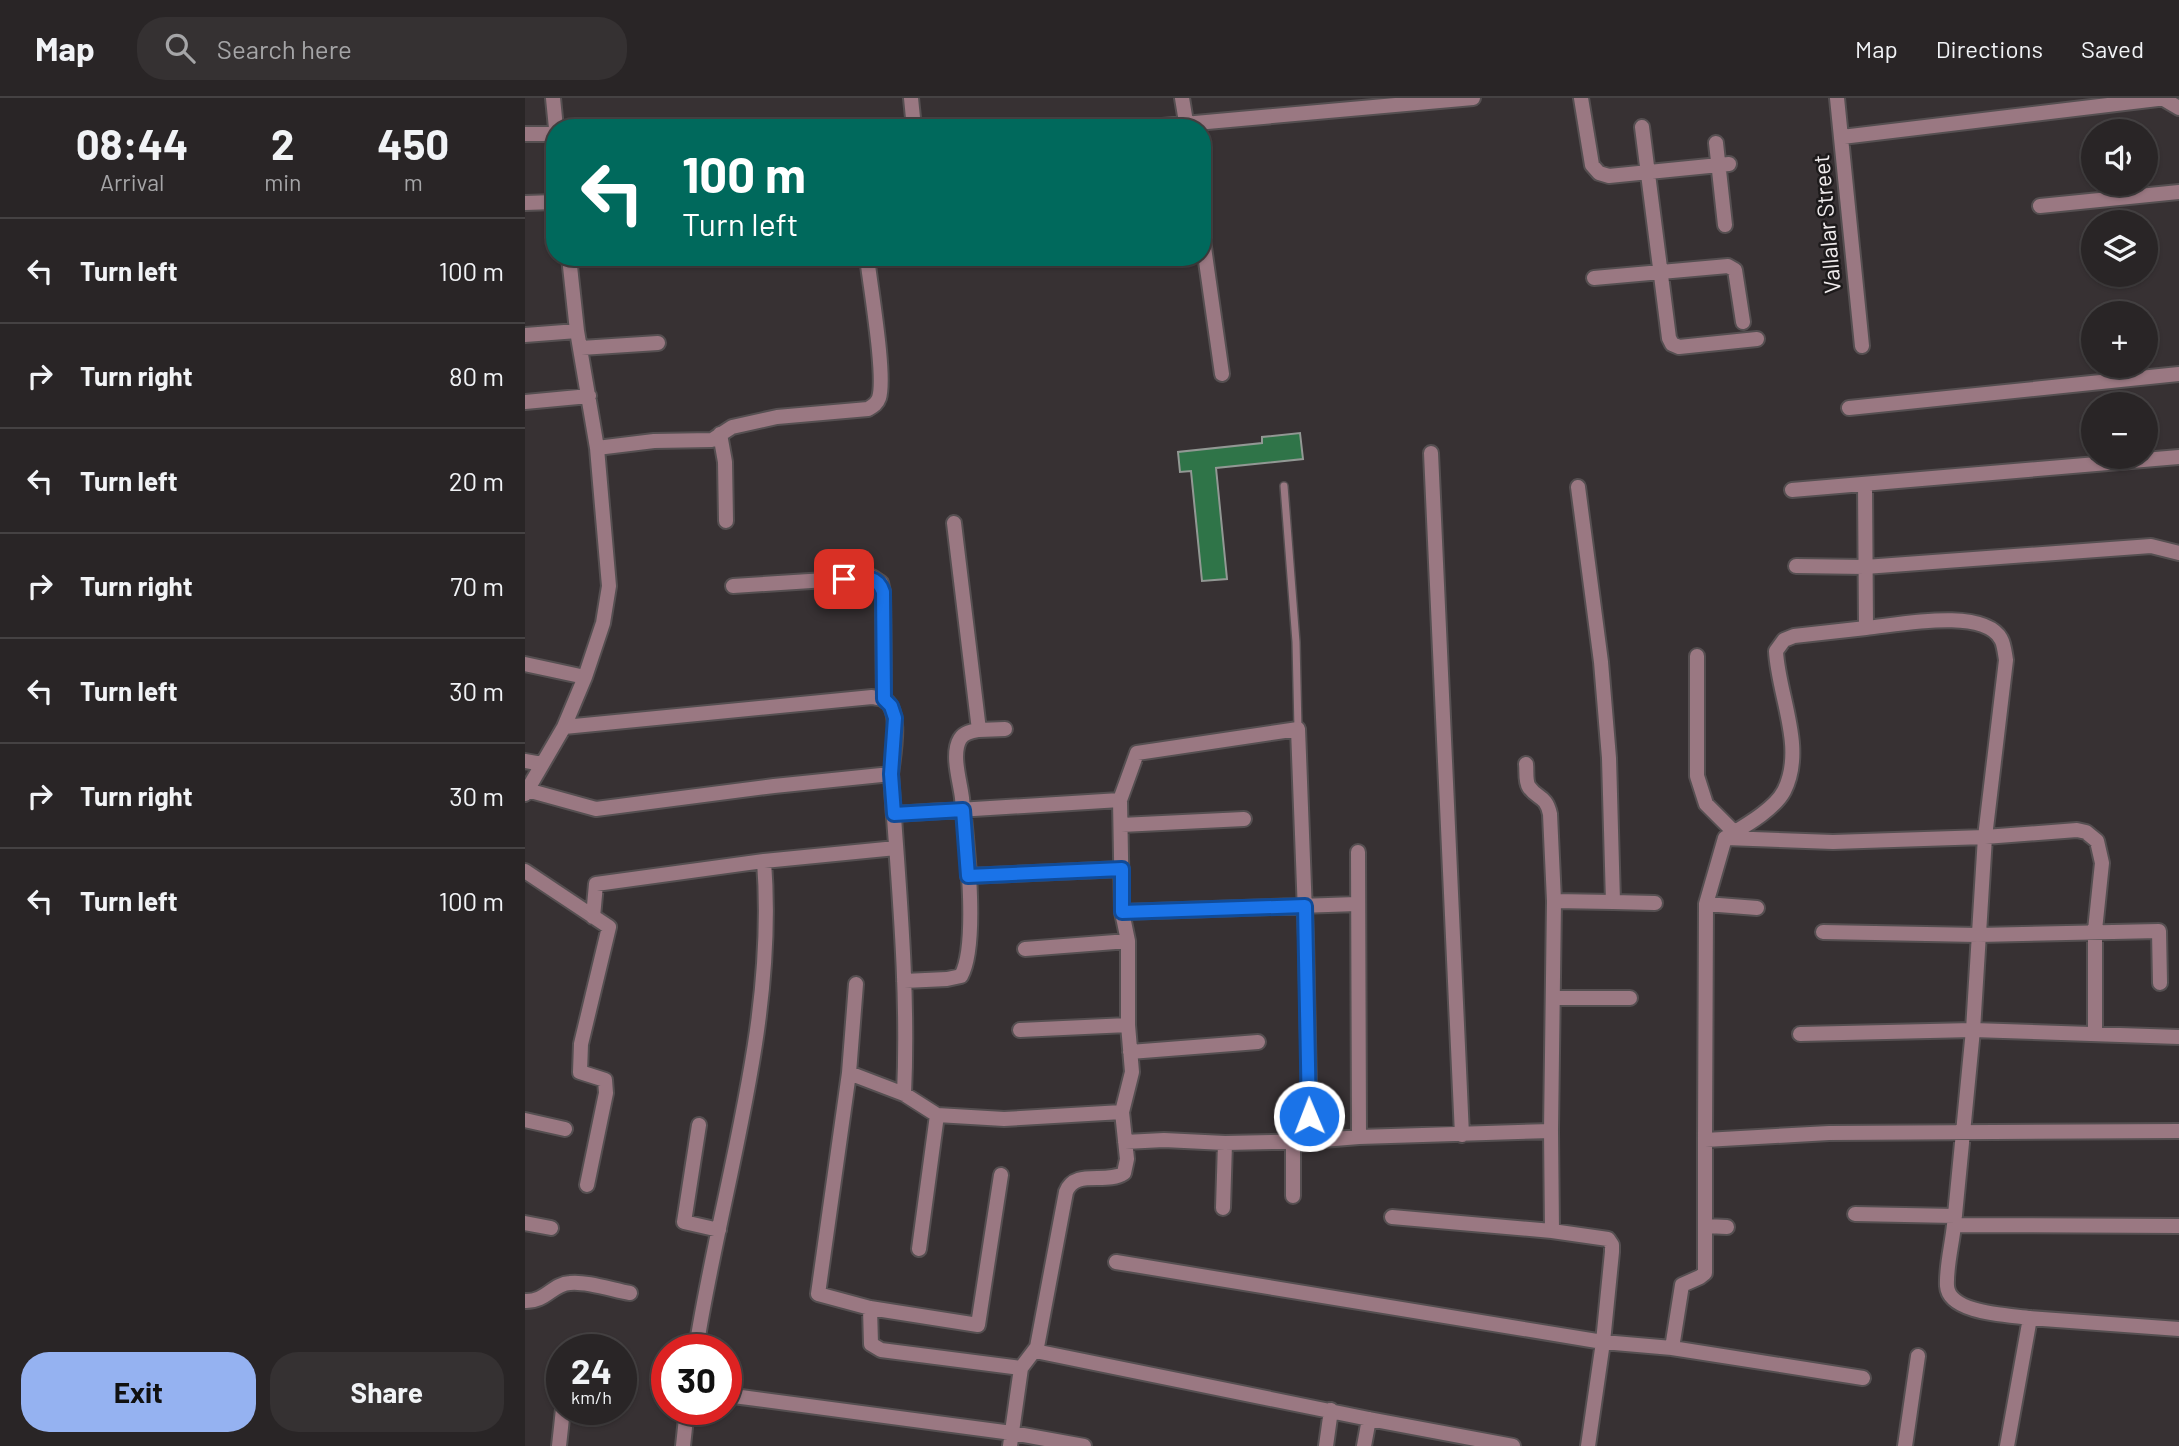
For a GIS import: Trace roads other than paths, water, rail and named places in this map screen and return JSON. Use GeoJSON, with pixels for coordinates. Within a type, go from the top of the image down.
{"type":"FeatureCollection","features":[{"type":"Feature","properties":{"kind":"street"},"geometry":{"type":"LineString","coordinates":[[553,98],[555,119]]}},
{"type":"Feature","properties":{"kind":"street"},"geometry":{"type":"LineString","coordinates":[[911,98],[913,119]]}},
{"type":"Feature","properties":{"kind":"street"},"geometry":{"type":"LineString","coordinates":[[1182,98],[1186,119]]}},
{"type":"Feature","properties":{"kind":"street"},"geometry":{"type":"LineString","coordinates":[[1211,123],[1359,103],[1473,98]]}},
{"type":"Feature","properties":{"kind":"street"},"geometry":{"type":"LineString","coordinates":[[1581,98],[1592,165],[1599,173],[1609,176],[1723,165]]}},
{"type":"Feature","properties":{"kind":"street","name":"Vallalar Street"},"geometry":{"type":"LineString","coordinates":[[1837,98],[1862,346]]}},
{"type":"Feature","properties":{"kind":"street"},"geometry":{"type":"LineString","coordinates":[[1842,137],[2139,100],[2164,98],[2179,108]]}},
{"type":"Feature","properties":{"kind":"street"},"geometry":{"type":"LineString","coordinates":[[1642,127],[1669,338],[1672,344],[1679,347],[1756,339]]}},
{"type":"Feature","properties":{"kind":"street"},"geometry":{"type":"LineString","coordinates":[[525,134],[546,134]]}},
{"type":"Feature","properties":{"kind":"street"},"geometry":{"type":"LineString","coordinates":[[1716,142],[1723,165],[1724,225]]}},
{"type":"Feature","properties":{"kind":"street"},"geometry":{"type":"LineString","coordinates":[[2041,206],[2179,192]]}},
{"type":"Feature","properties":{"kind":"street"},"geometry":{"type":"LineString","coordinates":[[525,203],[546,202]]}},
{"type":"Feature","properties":{"kind":"street"},"geometry":{"type":"LineString","coordinates":[[570,266],[577,331],[597,448],[609,586],[603,623],[585,677],[564,727],[526,792],[596,809],[891,774]]}},
{"type":"Feature","properties":{"kind":"street"},"geometry":{"type":"LineString","coordinates":[[597,448],[654,441],[712,440],[732,427],[777,417],[868,410],[878,402],[880,393],[868,266]]}},
{"type":"Feature","properties":{"kind":"street"},"geometry":{"type":"LineString","coordinates":[[1207,266],[1222,374]]}},
{"type":"Feature","properties":{"kind":"street"},"geometry":{"type":"LineString","coordinates":[[1594,278],[1728,266],[1735,270],[1738,279],[1743,322]]}},
{"type":"Feature","properties":{"kind":"street"},"geometry":{"type":"LineString","coordinates":[[525,335],[577,331]]}},
{"type":"Feature","properties":{"kind":"street"},"geometry":{"type":"LineString","coordinates":[[581,348],[658,343]]}},
{"type":"Feature","properties":{"kind":"street"},"geometry":{"type":"LineString","coordinates":[[1849,408],[2179,374]]}},
{"type":"Feature","properties":{"kind":"street"},"geometry":{"type":"LineString","coordinates":[[525,402],[589,396]]}},
{"type":"Feature","properties":{"kind":"street"},"geometry":{"type":"LineString","coordinates":[[720,434],[725,462],[726,521]]}},
{"type":"Feature","properties":{"kind":"street"},"geometry":{"type":"LineString","coordinates":[[1431,453],[1462,1135]]}},
{"type":"Feature","properties":{"kind":"street"},"geometry":{"type":"LineString","coordinates":[[1792,490],[2179,457]]}},
{"type":"Feature","properties":{"kind":"street"},"geometry":{"type":"LineString","coordinates":[[1865,484],[1866,628]]}},
{"type":"Feature","properties":{"kind":"street"},"geometry":{"type":"LineString","coordinates":[[1578,488],[1601,662],[1609,758],[1613,902]]}},
{"type":"Feature","properties":{"kind":"street"},"geometry":{"type":"LineString","coordinates":[[954,523],[979,730]]}},
{"type":"Feature","properties":{"kind":"street"},"geometry":{"type":"LineString","coordinates":[[1797,566],[1865,567],[2151,546],[2179,553]]}},
{"type":"Feature","properties":{"kind":"street"},"geometry":{"type":"LineString","coordinates":[[733,586],[872,577],[881,583],[884,699]]}},
{"type":"Feature","properties":{"kind":"street"},"geometry":{"type":"LineString","coordinates":[[1672,1348],[1682,1285],[1705,1273],[1706,904],[1729,835],[1755,819],[1783,792],[1792,767],[1792,743],[1776,651],[1784,640],[1794,636],[1962,619],[1989,627],[2002,639],[2006,660],[1985,837],[1973,1030],[1947,1289],[1952,1298],[1976,1311],[2030,1318],[2179,1329]]}},
{"type":"Feature","properties":{"kind":"street"},"geometry":{"type":"LineString","coordinates":[[1697,656],[1697,776],[1706,804],[1729,835],[1833,842],[1985,837],[2064,831],[2086,832],[2097,841],[2102,863],[2095,930],[2095,1034]]}},
{"type":"Feature","properties":{"kind":"street"},"geometry":{"type":"LineString","coordinates":[[525,664],[585,677]]}},
{"type":"Feature","properties":{"kind":"street"},"geometry":{"type":"LineString","coordinates":[[564,727],[872,698],[884,699],[891,706],[895,718],[891,774],[904,981],[904,1094]]}},
{"type":"Feature","properties":{"kind":"street"},"geometry":{"type":"LineString","coordinates":[[904,981],[961,976],[967,966],[971,919],[956,753],[960,738],[968,733],[1005,729]]}},
{"type":"Feature","properties":{"kind":"street"},"geometry":{"type":"LineString","coordinates":[[1011,1439],[1021,1368],[1037,1347],[1069,1183],[1076,1179],[1111,1179],[1124,1173],[1127,1167],[1122,1112],[1132,1072],[1128,1025],[1128,941],[1122,912],[1120,800],[1137,753],[1298,729],[1310,1141]]}},
{"type":"Feature","properties":{"kind":"street"},"geometry":{"type":"LineString","coordinates":[[525,761],[542,764]]}},
{"type":"Feature","properties":{"kind":"street"},"geometry":{"type":"LineString","coordinates":[[1526,764],[1527,784],[1547,803],[1550,814],[1554,901],[1552,1231]]}},
{"type":"Feature","properties":{"kind":"street"},"geometry":{"type":"LineString","coordinates":[[894,814],[1120,800]]}},
{"type":"Feature","properties":{"kind":"street"},"geometry":{"type":"LineString","coordinates":[[1121,825],[1244,818]]}},
{"type":"Feature","properties":{"kind":"street"},"geometry":{"type":"LineString","coordinates":[[593,917],[596,884],[896,848]]}},
{"type":"Feature","properties":{"kind":"street"},"geometry":{"type":"LineString","coordinates":[[1358,852],[1359,1137]]}},
{"type":"Feature","properties":{"kind":"street"},"geometry":{"type":"LineString","coordinates":[[699,1334],[757,1040],[767,899],[764,862]]}},
{"type":"Feature","properties":{"kind":"street"},"geometry":{"type":"LineString","coordinates":[[968,876],[1122,869]]}},
{"type":"Feature","properties":{"kind":"street"},"geometry":{"type":"LineString","coordinates":[[525,871],[609,927],[582,1044],[580,1072],[605,1080],[606,1093],[587,1185]]}},
{"type":"Feature","properties":{"kind":"street"},"geometry":{"type":"LineString","coordinates":[[1554,901],[1655,903]]}},
{"type":"Feature","properties":{"kind":"street"},"geometry":{"type":"LineString","coordinates":[[1122,912],[1357,904]]}},
{"type":"Feature","properties":{"kind":"street"},"geometry":{"type":"LineString","coordinates":[[1706,904],[1757,908]]}},
{"type":"Feature","properties":{"kind":"street"},"geometry":{"type":"LineString","coordinates":[[1823,932],[1978,934],[2159,931],[2160,983]]}},
{"type":"Feature","properties":{"kind":"street"},"geometry":{"type":"LineString","coordinates":[[1025,949],[1128,941]]}},
{"type":"Feature","properties":{"kind":"street"},"geometry":{"type":"LineString","coordinates":[[856,984],[849,1073],[818,1293],[870,1308],[978,1325],[1001,1175]]}},
{"type":"Feature","properties":{"kind":"street"},"geometry":{"type":"LineString","coordinates":[[1553,998],[1630,998]]}},
{"type":"Feature","properties":{"kind":"street"},"geometry":{"type":"LineString","coordinates":[[1020,1030],[1128,1025]]}},
{"type":"Feature","properties":{"kind":"street"},"geometry":{"type":"LineString","coordinates":[[1800,1034],[1973,1030],[2179,1037]]}},
{"type":"Feature","properties":{"kind":"street"},"geometry":{"type":"LineString","coordinates":[[1130,1052],[1258,1042]]}},
{"type":"Feature","properties":{"kind":"street"},"geometry":{"type":"LineString","coordinates":[[849,1073],[904,1094],[937,1115],[1004,1119],[1122,1112]]}},
{"type":"Feature","properties":{"kind":"street"},"geometry":{"type":"LineString","coordinates":[[919,1250],[937,1115]]}},
{"type":"Feature","properties":{"kind":"street"},"geometry":{"type":"LineString","coordinates":[[525,1120],[565,1129]]}},
{"type":"Feature","properties":{"kind":"street"},"geometry":{"type":"LineString","coordinates":[[699,1125],[684,1222],[719,1230]]}},
{"type":"Feature","properties":{"kind":"street"},"geometry":{"type":"LineString","coordinates":[[1705,1140],[1829,1133],[2179,1130]]}},
{"type":"Feature","properties":{"kind":"street"},"geometry":{"type":"LineString","coordinates":[[1125,1142],[1293,1142],[1359,1137],[1551,1131]]}},
{"type":"Feature","properties":{"kind":"street"},"geometry":{"type":"LineString","coordinates":[[1293,1142],[1293,1196]]}},
{"type":"Feature","properties":{"kind":"street"},"geometry":{"type":"LineString","coordinates":[[1223,1208],[1225,1143]]}},
{"type":"Feature","properties":{"kind":"street"},"geometry":{"type":"LineString","coordinates":[[1855,1214],[1955,1221],[2179,1226]]}},
{"type":"Feature","properties":{"kind":"street"},"geometry":{"type":"LineString","coordinates":[[1392,1217],[1608,1238],[1612,1245],[1603,1342],[1588,1446]]}},
{"type":"Feature","properties":{"kind":"street"},"geometry":{"type":"LineString","coordinates":[[525,1223],[551,1228]]}},
{"type":"Feature","properties":{"kind":"street"},"geometry":{"type":"LineString","coordinates":[[1706,1226],[1727,1227]]}},
{"type":"Feature","properties":{"kind":"street"},"geometry":{"type":"LineString","coordinates":[[1116,1262],[1603,1342],[1672,1348],[1863,1378]]}},
{"type":"Feature","properties":{"kind":"street"},"geometry":{"type":"LineString","coordinates":[[525,1301],[539,1300],[562,1284],[571,1282],[630,1293]]}},
{"type":"Feature","properties":{"kind":"street"},"geometry":{"type":"LineString","coordinates":[[870,1308],[871,1344],[881,1350],[1021,1368]]}},
{"type":"Feature","properties":{"kind":"street"},"geometry":{"type":"LineString","coordinates":[[2007,1446],[2030,1318]]}},
{"type":"Feature","properties":{"kind":"street"},"geometry":{"type":"LineString","coordinates":[[1035,1351],[1513,1446]]}},
{"type":"Feature","properties":{"kind":"street"},"geometry":{"type":"LineString","coordinates":[[1905,1446],[1918,1356]]}},
{"type":"Feature","properties":{"kind":"street"},"geometry":{"type":"LineString","coordinates":[[742,1397],[1011,1439],[1084,1446]]}},
{"type":"Feature","properties":{"kind":"street"},"geometry":{"type":"LineString","coordinates":[[1326,1446],[1331,1410]]}},
{"type":"Feature","properties":{"kind":"street"},"geometry":{"type":"LineString","coordinates":[[1364,1446],[1369,1419]]}},
{"type":"Feature","properties":{"kind":"street"},"geometry":{"type":"LineString","coordinates":[[559,1446],[561,1425]]}},
{"type":"Feature","properties":{"kind":"street"},"geometry":{"type":"LineString","coordinates":[[683,1446],[685,1425]]}},
{"type":"Feature","properties":{"kind":"lane"},"geometry":{"type":"LineString","coordinates":[[1285,485],[1296,642],[1298,729]]}}]}
